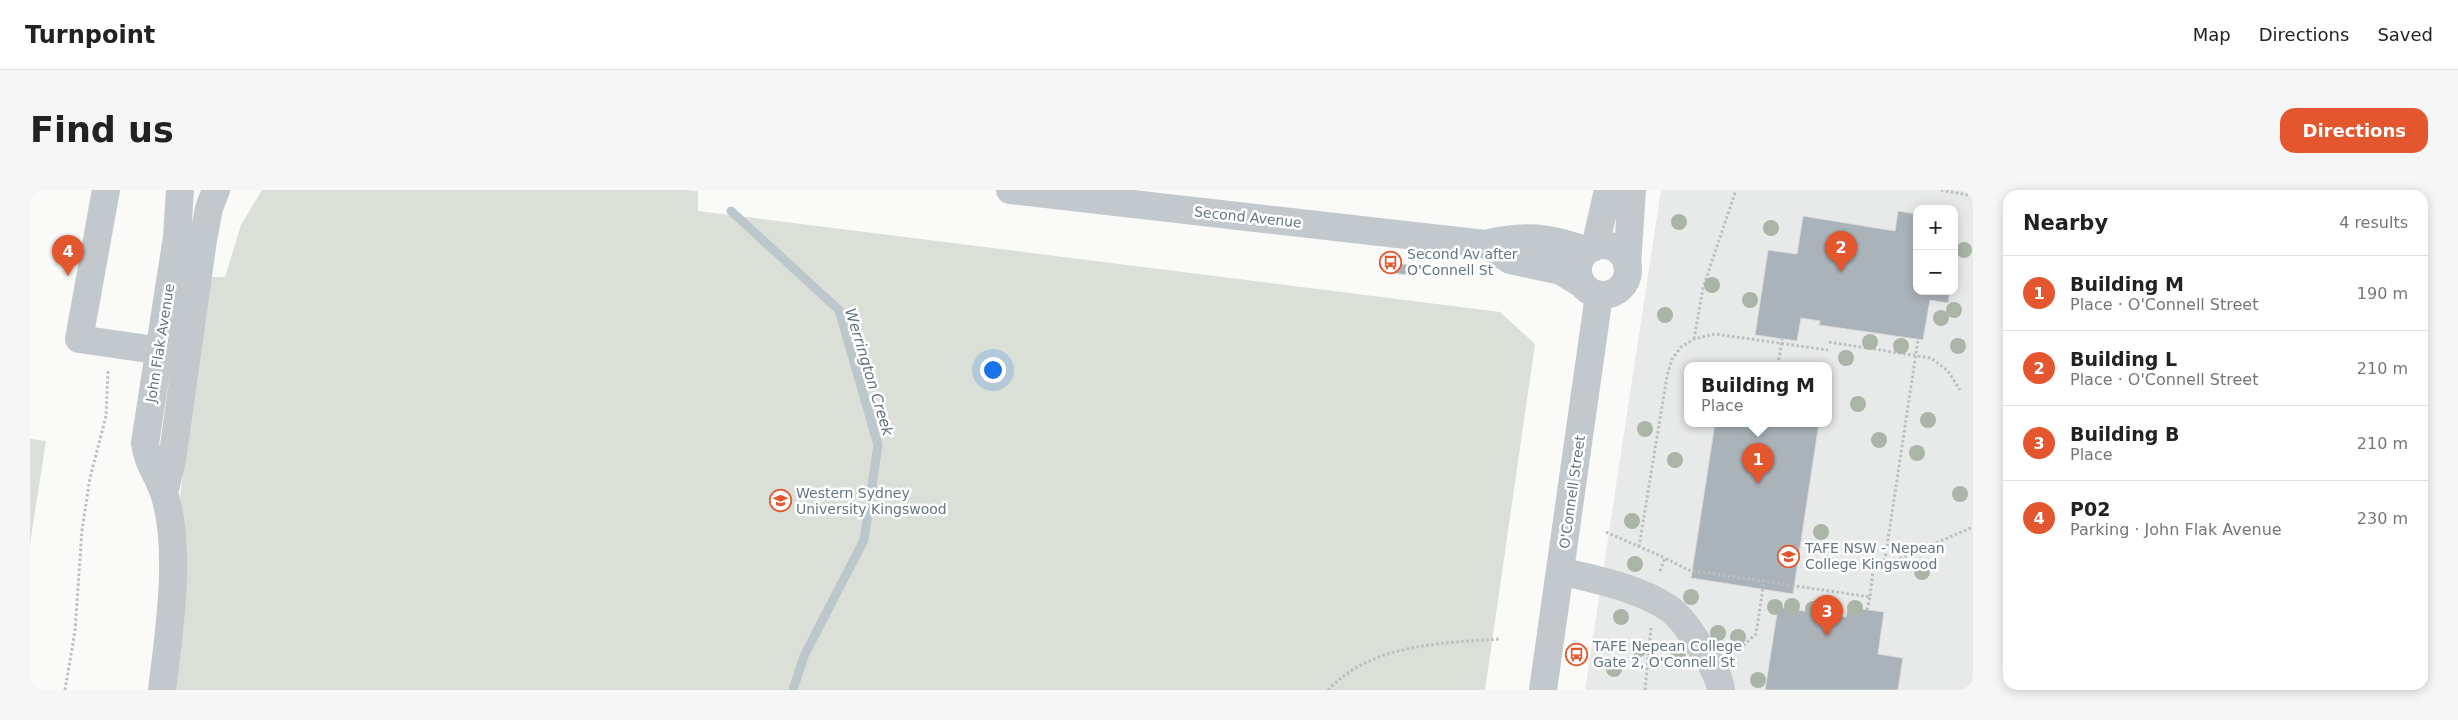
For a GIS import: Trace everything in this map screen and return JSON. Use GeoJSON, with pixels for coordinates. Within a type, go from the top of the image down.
{"type":"FeatureCollection","features":[{"type":"Feature","properties":{"kind":"street"},"geometry":{"type":"LineString","coordinates":[[106,190],[79,339],[187,355]]}},
{"type":"Feature","properties":{"kind":"street","name":"John Flak Avenue"},"geometry":{"type":"LineString","coordinates":[[162,690],[169,630],[172,566],[171,536],[164,492],[153,472],[145,443],[179,220],[180,190]]}},
{"type":"Feature","properties":{"kind":"street","name":"John Flak Avenue"},"geometry":{"type":"LineString","coordinates":[[164,492],[172,460],[203,240],[209,208],[216,190]]}},
{"type":"Feature","properties":{"kind":"street","name":"Second Avenue"},"geometry":{"type":"LineString","coordinates":[[1010,190],[1089,195],[1485,244],[1515,237],[1559,240],[1591,249]]}},
{"type":"Feature","properties":{"kind":"street"},"geometry":{"type":"LineString","coordinates":[[1608,190],[1591,249],[1581,259],[1578,268],[1591,289],[1610,294],[1620,288],[1627,276],[1632,221],[1632,190]]}},
{"type":"Feature","properties":{"kind":"street","name":"Second Avenue"},"geometry":{"type":"LineString","coordinates":[[1485,244],[1510,260],[1561,271],[1591,289]]}},
{"type":"Feature","properties":{"kind":"street"},"geometry":{"type":"LineString","coordinates":[[1591,249],[1608,246],[1616,250],[1624,258],[1627,265]]}},
{"type":"Feature","properties":{"kind":"street","name":"O'Connell Street"},"geometry":{"type":"LineString","coordinates":[[1543,690],[1561,571],[1591,289]]}},
{"type":"Feature","properties":{"kind":"street"},"geometry":{"type":"LineString","coordinates":[[1561,571],[1640,593],[1668,608],[1688,628],[1705,654],[1719,679],[1720,690]]}},
{"type":"Feature","properties":{"kind":"path"},"geometry":{"type":"LineString","coordinates":[[1694,339],[1703,288],[1736,190]]}},
{"type":"Feature","properties":{"kind":"path"},"geometry":{"type":"LineString","coordinates":[[1939,190],[1973,196]]}},
{"type":"Feature","properties":{"kind":"path"},"geometry":{"type":"LineString","coordinates":[[1639,547],[1667,376],[1672,359],[1681,347],[1694,339],[1715,334],[1828,350]]}},
{"type":"Feature","properties":{"kind":"path"},"geometry":{"type":"LineString","coordinates":[[1779,362],[1782,339]]}},
{"type":"Feature","properties":{"kind":"path"},"geometry":{"type":"LineString","coordinates":[[1884,566],[1918,340]]}},
{"type":"Feature","properties":{"kind":"path"},"geometry":{"type":"LineString","coordinates":[[1829,342],[1916,355],[1939,362],[1948,371],[1960,390]]}},
{"type":"Feature","properties":{"kind":"path"},"geometry":{"type":"LineString","coordinates":[[65,690],[75,631],[84,515],[90,478],[106,416],[108,365]]}},
{"type":"Feature","properties":{"kind":"path"},"geometry":{"type":"LineString","coordinates":[[1867,610],[1873,570],[1973,527]]}},
{"type":"Feature","properties":{"kind":"path"},"geometry":{"type":"LineString","coordinates":[[1606,532],[1688,570],[1870,596]]}},
{"type":"Feature","properties":{"kind":"path"},"geometry":{"type":"LineString","coordinates":[[1659,575],[1665,558]]}},
{"type":"Feature","properties":{"kind":"path"},"geometry":{"type":"LineString","coordinates":[[1732,655],[1744,647],[1756,634],[1764,581]]}},
{"type":"Feature","properties":{"kind":"path"},"geometry":{"type":"LineString","coordinates":[[1645,690],[1652,622]]}},
{"type":"Feature","properties":{"kind":"path"},"geometry":{"type":"LineString","coordinates":[[1328,690],[1342,676],[1380,656],[1420,647],[1500,639]]}},
{"type":"Feature","properties":{"kind":"shaded area","name":"Western Sydney University Kingswood"},"geometry":{"type":"Polygon","coordinates":[[[262,190],[698,191],[698,211],[1500,312],[1535,344],[1485,690],[175,690],[187,562],[180,496],[211,277],[225,277],[241,225],[262,190]]]}},
{"type":"Feature","properties":{"kind":"shaded area","name":"TAFE NSW - Nepean College Kingswood"},"geometry":{"type":"Polygon","coordinates":[[[1661,190],[1973,190],[1973,690],[1585,690],[1661,190]]]}},
{"type":"Feature","properties":{"kind":"shaded area"},"geometry":{"type":"Polygon","coordinates":[[[30,439],[46,441],[30,544],[30,439]]]}},
{"type":"Feature","properties":{"kind":"building"},"geometry":{"type":"Polygon","coordinates":[[[1898,211],[1913,213],[1913,295],[1949,295],[1948,303],[1930,300],[1923,340],[1819,325],[1820,321],[1801,318],[1797,341],[1755,335],[1768,250],[1797,254],[1803,216],[1895,231],[1898,211]]]}},
{"type":"Feature","properties":{"kind":"building"},"geometry":{"type":"Polygon","coordinates":[[[1393,263],[1411,265],[1409,275],[1392,273],[1393,263]]]}},
{"type":"Feature","properties":{"kind":"building"},"geometry":{"type":"Polygon","coordinates":[[[1714,427],[1818,427],[1793,594],[1691,578],[1714,427]]]}},
{"type":"Feature","properties":{"kind":"building"},"geometry":{"type":"Polygon","coordinates":[[[1778,607],[1846,617],[1848,607],[1884,612],[1878,654],[1903,658],[1898,690],[1765,690],[1778,607]]]}},
{"type":"Feature","properties":{"kind":"waterway","name":"Werrington Creek"},"geometry":{"type":"LineString","coordinates":[[731,211],[839,310],[878,445],[864,540],[804,656],[793,690]]}},
{"type":"Feature","properties":{"kind":"place","name":"Second Av after O'Connell St"},"geometry":{"type":"Point","coordinates":[1391,262]}},
{"type":"Feature","properties":{"kind":"place","name":"Building L"},"geometry":{"type":"Point","coordinates":[1841,272]}},
{"type":"Feature","properties":{"kind":"place","name":"P02"},"geometry":{"type":"Point","coordinates":[68,276]}},
{"type":"Feature","properties":{"kind":"place","name":"Building M"},"geometry":{"type":"Point","coordinates":[1758,484]}},
{"type":"Feature","properties":{"kind":"place","name":"Western Sydney University Kingswood"},"geometry":{"type":"Point","coordinates":[780,501]}},
{"type":"Feature","properties":{"kind":"place","name":"TAFE NSW - Nepean College Kingswood"},"geometry":{"type":"Point","coordinates":[1789,556]}},
{"type":"Feature","properties":{"kind":"place","name":"Building B"},"geometry":{"type":"Point","coordinates":[1827,636]}},
{"type":"Feature","properties":{"kind":"place","name":"TAFE Nepean College Gate 2, O'Connell St"},"geometry":{"type":"Point","coordinates":[1577,654]}}]}
